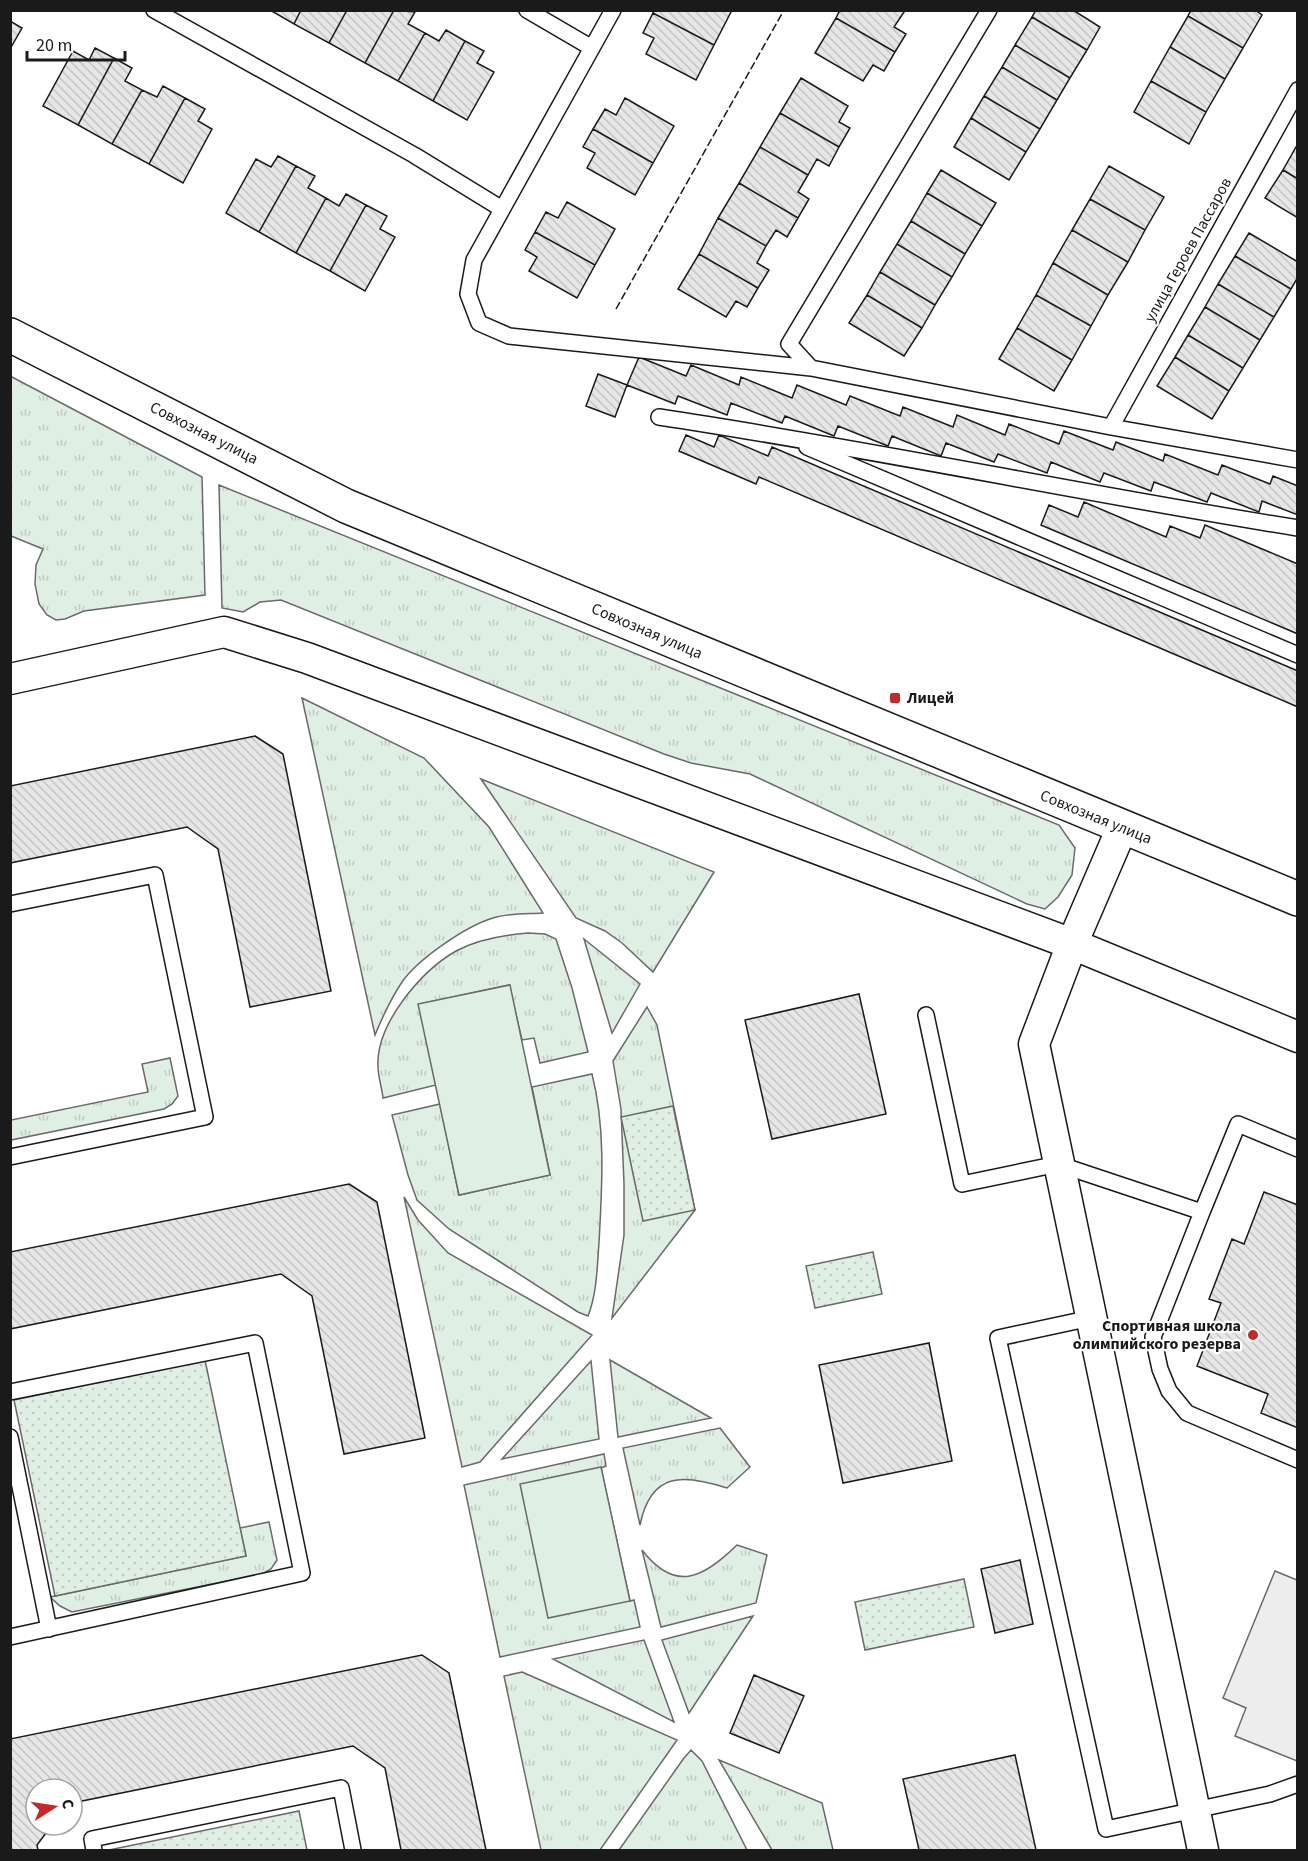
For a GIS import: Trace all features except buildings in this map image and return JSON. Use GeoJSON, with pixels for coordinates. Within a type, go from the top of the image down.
{"type":"FeatureCollection","features":[{"type":"Feature","properties":{"kind":"main road","name":"Совхозная улица"},"geometry":{"type":"LineString","coordinates":[[10,334],[346,506],[1298,899]]}},
{"type":"Feature","properties":{"kind":"street"},"geometry":{"type":"LineString","coordinates":[[10,679],[224,632],[307,658],[1072,944],[1298,1037]]}},
{"type":"Feature","properties":{"kind":"street"},"geometry":{"type":"LineString","coordinates":[[1122,828],[1072,944],[1034,1044],[1203,1851]]}},
{"type":"Feature","properties":{"kind":"lane"},"geometry":{"type":"LineString","coordinates":[[154,10],[414,155],[502,209]]}},
{"type":"Feature","properties":{"kind":"lane"},"geometry":{"type":"LineString","coordinates":[[527,10],[592,48]]}},
{"type":"Feature","properties":{"kind":"lane"},"geometry":{"type":"LineString","coordinates":[[613,10],[474,260],[468,294],[479,323],[509,336],[811,368],[1110,427],[1298,460]]}},
{"type":"Feature","properties":{"kind":"lane"},"geometry":{"type":"LineString","coordinates":[[811,368],[789,344],[989,10]]}},
{"type":"Feature","properties":{"kind":"lane","name":"улица Героев Пассаров"},"geometry":{"type":"LineString","coordinates":[[1110,427],[1298,90]]}},
{"type":"Feature","properties":{"kind":"lane"},"geometry":{"type":"LineString","coordinates":[[659,417],[780,435],[1298,528]]}},
{"type":"Feature","properties":{"kind":"lane"},"geometry":{"type":"LineString","coordinates":[[780,435],[1298,655]]}},
{"type":"Feature","properties":{"kind":"lane"},"geometry":{"type":"LineString","coordinates":[[10,904],[155,875],[205,1117],[10,1157]]}},
{"type":"Feature","properties":{"kind":"lane"},"geometry":{"type":"LineString","coordinates":[[927,1015],[962,1184],[1058,1164],[1202,1212]]}},
{"type":"Feature","properties":{"kind":"lane"},"geometry":{"type":"LineString","coordinates":[[1298,1149],[1238,1124],[1153,1337],[1160,1369],[1168,1390],[1187,1413],[1298,1460]]}},
{"type":"Feature","properties":{"kind":"lane"},"geometry":{"type":"LineString","coordinates":[[1091,1318],[998,1338],[1106,1829],[1270,1794],[1298,1784]]}},
{"type":"Feature","properties":{"kind":"lane"},"geometry":{"type":"LineString","coordinates":[[10,1392],[255,1343],[302,1573],[10,1637]]}},
{"type":"Feature","properties":{"kind":"lane"},"geometry":{"type":"LineString","coordinates":[[10,1437],[49,1629]]}},
{"type":"Feature","properties":{"kind":"lane"},"geometry":{"type":"LineString","coordinates":[[94,1851],[92,1839],[340,1788],[353,1851]]}},
{"type":"Feature","properties":{"kind":"green space"},"geometry":{"type":"Polygon","coordinates":[[[10,376],[202,477],[205,595],[84,611],[65,619],[56,620],[47,615],[39,604],[35,584],[36,565],[43,549],[11,536],[10,376]]]}},
{"type":"Feature","properties":{"kind":"green space"},"geometry":{"type":"Polygon","coordinates":[[[219,485],[1059,825],[1075,848],[1072,875],[1058,897],[1045,909],[1027,904],[750,774],[691,763],[664,754],[281,600],[260,602],[243,612],[222,608],[219,485]]]}},
{"type":"Feature","properties":{"kind":"green space"},"geometry":{"type":"Polygon","coordinates":[[[302,698],[424,758],[489,827],[543,913],[499,916],[470,928],[443,944],[419,963],[402,982],[375,1035],[302,698]]]}},
{"type":"Feature","properties":{"kind":"green space"},"geometry":{"type":"Polygon","coordinates":[[[481,779],[714,872],[653,972],[622,943],[605,931],[576,918],[481,779]]]}},
{"type":"Feature","properties":{"kind":"green space"},"geometry":{"type":"Polygon","coordinates":[[[528,933],[545,934],[556,939],[572,988],[588,1052],[540,1063],[534,1038],[522,1040],[509,985],[419,1004],[436,1085],[383,1098],[378,1070],[379,1050],[384,1033],[393,1016],[415,985],[443,960],[464,947],[491,938],[528,933]]]}},
{"type":"Feature","properties":{"kind":"green space"},"geometry":{"type":"Polygon","coordinates":[[[584,939],[640,984],[612,1033],[584,939]]]}},
{"type":"Feature","properties":{"kind":"green space"},"geometry":{"type":"Polygon","coordinates":[[[510,985],[550,1175],[459,1195],[418,1004],[510,985]]]}},
{"type":"Feature","properties":{"kind":"green space"},"geometry":{"type":"Polygon","coordinates":[[[647,1007],[657,1025],[695,1210],[612,1318],[624,1235],[621,1109],[613,1061],[647,1007]]]}},
{"type":"Feature","properties":{"kind":"green space"},"geometry":{"type":"Polygon","coordinates":[[[170,1058],[178,1096],[164,1109],[11,1140],[11,1120],[148,1092],[142,1064],[170,1058]]]}},
{"type":"Feature","properties":{"kind":"green space"},"geometry":{"type":"Polygon","coordinates":[[[592,1074],[601,1137],[602,1179],[596,1280],[588,1316],[578,1312],[449,1229],[417,1200],[392,1115],[440,1104],[459,1195],[550,1175],[532,1087],[592,1074]]]}},
{"type":"Feature","properties":{"kind":"green space"},"geometry":{"type":"Polygon","coordinates":[[[673,1106],[695,1210],[643,1221],[621,1117],[673,1106]]]}},
{"type":"Feature","properties":{"kind":"green space"},"geometry":{"type":"Polygon","coordinates":[[[404,1197],[418,1220],[448,1253],[592,1335],[480,1462],[462,1467],[404,1197]]]}},
{"type":"Feature","properties":{"kind":"green space"},"geometry":{"type":"Polygon","coordinates":[[[873,1252],[882,1294],[815,1308],[806,1266],[873,1252]]]}},
{"type":"Feature","properties":{"kind":"green space"},"geometry":{"type":"Polygon","coordinates":[[[205,1360],[246,1556],[55,1596],[14,1400],[205,1360]]]}},
{"type":"Feature","properties":{"kind":"green space"},"geometry":{"type":"Polygon","coordinates":[[[610,1360],[711,1418],[618,1437],[610,1360]]]}},
{"type":"Feature","properties":{"kind":"green space"},"geometry":{"type":"Polygon","coordinates":[[[591,1361],[599,1439],[502,1459],[591,1361]]]}},
{"type":"Feature","properties":{"kind":"green space"},"geometry":{"type":"Polygon","coordinates":[[[720,1428],[750,1467],[727,1488],[697,1480],[683,1479],[661,1486],[652,1494],[645,1507],[640,1525],[623,1448],[720,1428]]]}},
{"type":"Feature","properties":{"kind":"green space"},"geometry":{"type":"Polygon","coordinates":[[[604,1454],[606,1466],[601,1468],[630,1601],[634,1600],[640,1627],[500,1657],[464,1485],[604,1454]]]}},
{"type":"Feature","properties":{"kind":"green space"},"geometry":{"type":"Polygon","coordinates":[[[601,1467],[630,1601],[548,1618],[520,1484],[601,1467]]]}},
{"type":"Feature","properties":{"kind":"green space"},"geometry":{"type":"Polygon","coordinates":[[[269,1522],[277,1560],[271,1569],[262,1574],[72,1612],[60,1606],[50,1597],[246,1556],[240,1528],[269,1522]]]}},
{"type":"Feature","properties":{"kind":"green space"},"geometry":{"type":"Polygon","coordinates":[[[737,1545],[767,1555],[756,1603],[661,1627],[642,1550],[654,1564],[667,1572],[678,1576],[690,1576],[713,1565],[737,1545]]]}},
{"type":"Feature","properties":{"kind":"green space"},"geometry":{"type":"Polygon","coordinates":[[[964,1579],[974,1627],[865,1650],[855,1602],[964,1579]]]}},
{"type":"Feature","properties":{"kind":"green space"},"geometry":{"type":"Polygon","coordinates":[[[753,1616],[689,1713],[662,1640],[753,1616]]]}},
{"type":"Feature","properties":{"kind":"green space"},"geometry":{"type":"Polygon","coordinates":[[[644,1640],[674,1722],[553,1659],[644,1640]]]}},
{"type":"Feature","properties":{"kind":"green space"},"geometry":{"type":"Polygon","coordinates":[[[522,1672],[677,1740],[600,1850],[541,1850],[504,1676],[522,1672]]]}},
{"type":"Feature","properties":{"kind":"green space"},"geometry":{"type":"Polygon","coordinates":[[[691,1750],[702,1761],[747,1850],[619,1850],[684,1758],[691,1750]]]}},
{"type":"Feature","properties":{"kind":"green space"},"geometry":{"type":"Polygon","coordinates":[[[719,1760],[822,1803],[833,1850],[772,1850],[719,1760]]]}},
{"type":"Feature","properties":{"kind":"green space"},"geometry":{"type":"Polygon","coordinates":[[[299,1811],[307,1850],[109,1850],[299,1811]]]}},
{"type":"Feature","properties":{"kind":"shaded area"},"geometry":{"type":"Polygon","coordinates":[[[1275,1571],[1297,1580],[1297,1761],[1235,1736],[1246,1708],[1223,1698],[1275,1571]]]}},
{"type":"Feature","properties":{"kind":"fence"},"geometry":{"type":"LineString","coordinates":[[616,309],[784,10]]}},
{"type":"Feature","properties":{"kind":"place","name":"Лицей"},"geometry":{"type":"Point","coordinates":[895,698]}},
{"type":"Feature","properties":{"kind":"place","name":"Спортивная школа олимпийского резерва"},"geometry":{"type":"Point","coordinates":[1253,1335]}}]}
